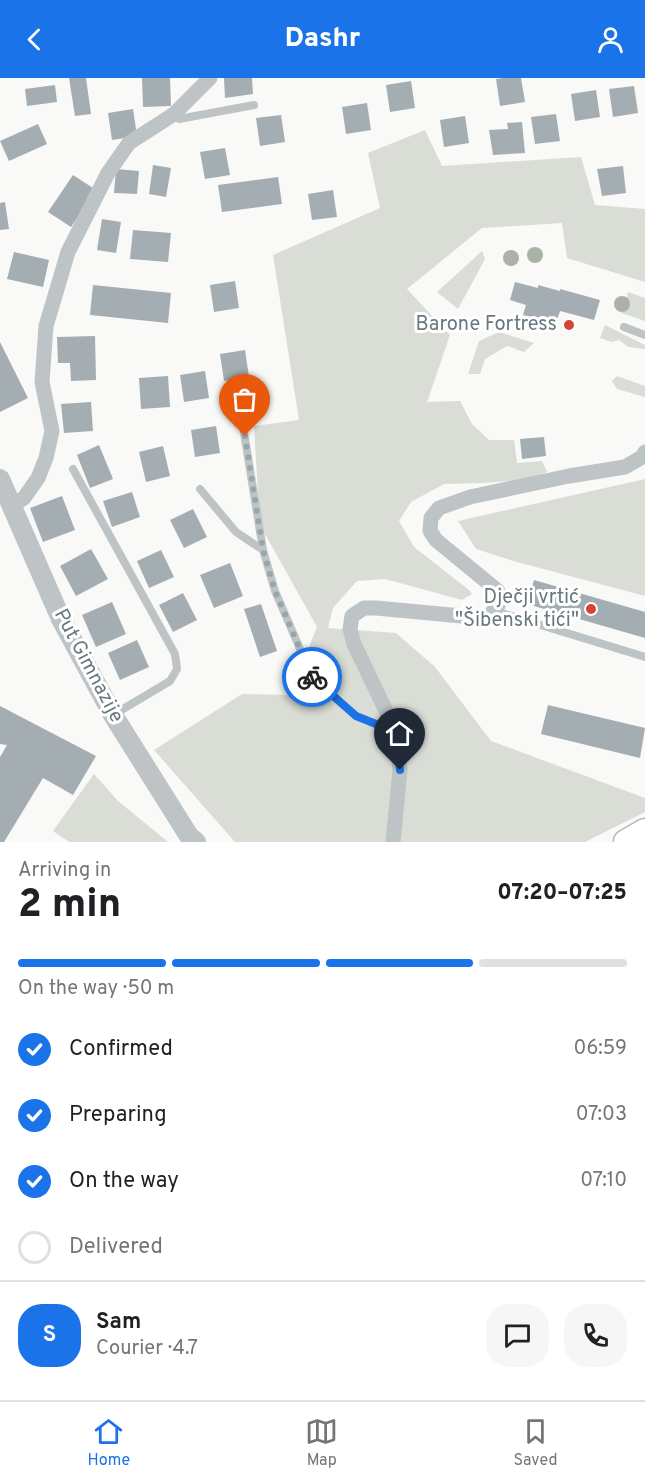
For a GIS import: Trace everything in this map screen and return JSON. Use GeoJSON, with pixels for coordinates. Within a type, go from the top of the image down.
{"type":"FeatureCollection","features":[{"type":"Feature","properties":{"kind":"main road"},"geometry":{"type":"LineString","coordinates":[[626,842],[645,831]]}},
{"type":"Feature","properties":{"kind":"street"},"geometry":{"type":"LineString","coordinates":[[12,507],[24,498],[38,478],[46,458],[52,430],[42,382],[46,326],[68,252],[108,173],[129,143],[174,114],[210,78]]}},
{"type":"Feature","properties":{"kind":"street"},"geometry":{"type":"LineString","coordinates":[[393,842],[400,770],[396,732],[354,644],[350,629],[352,616],[364,608],[376,608],[483,618],[495,611],[500,600],[498,591],[436,540],[430,531],[431,518],[439,508],[470,497],[569,476],[625,467],[642,457],[645,452]]}},
{"type":"Feature","properties":{"kind":"street","name":"Put Gimnazije"},"geometry":{"type":"LineString","coordinates":[[0,479],[61,619],[113,715],[189,836],[196,842]]}},
{"type":"Feature","properties":{"kind":"lane"},"geometry":{"type":"LineString","coordinates":[[174,114],[179,119],[254,105]]}},
{"type":"Feature","properties":{"kind":"lane"},"geometry":{"type":"LineString","coordinates":[[624,327],[645,335]]}},
{"type":"Feature","properties":{"kind":"lane"},"geometry":{"type":"LineString","coordinates":[[241,414],[263,550],[275,591],[313,680],[356,716],[396,732]]}},
{"type":"Feature","properties":{"kind":"lane"},"geometry":{"type":"LineString","coordinates":[[73,469],[175,654],[177,669],[170,681],[113,715]]}},
{"type":"Feature","properties":{"kind":"lane"},"geometry":{"type":"LineString","coordinates":[[200,489],[236,532],[263,550]]}},
{"type":"Feature","properties":{"kind":"lane"},"geometry":{"type":"LineString","coordinates":[[495,611],[645,657]]}},
{"type":"Feature","properties":{"kind":"shaded area"},"geometry":{"type":"Polygon","coordinates":[[[425,130],[442,166],[581,157],[595,205],[645,209],[645,282],[567,258],[562,223],[482,228],[407,289],[450,335],[427,402],[460,401],[472,424],[489,440],[514,440],[517,463],[542,461],[547,472],[530,479],[444,484],[411,502],[399,521],[414,547],[472,594],[462,600],[385,579],[357,581],[333,608],[328,628],[396,633],[435,667],[491,741],[645,798],[645,812],[585,842],[235,842],[154,750],[242,694],[290,695],[317,627],[260,525],[254,426],[299,420],[273,255],[380,208],[368,153],[425,130]]]}},
{"type":"Feature","properties":{"kind":"shaded area"},"geometry":{"type":"Polygon","coordinates":[[[482,251],[485,259],[458,309],[437,292],[482,251]]]}},
{"type":"Feature","properties":{"kind":"shaded area"},"geometry":{"type":"Polygon","coordinates":[[[628,292],[645,298],[645,321],[621,313],[628,292]]]}},
{"type":"Feature","properties":{"kind":"shaded area"},"geometry":{"type":"Polygon","coordinates":[[[605,325],[645,345],[645,349],[628,347],[619,340],[612,342],[600,338],[605,325]]]}},
{"type":"Feature","properties":{"kind":"shaded area"},"geometry":{"type":"Polygon","coordinates":[[[499,332],[534,343],[524,352],[507,346],[485,359],[480,374],[468,374],[479,341],[499,332]]]}},
{"type":"Feature","properties":{"kind":"shaded area"},"geometry":{"type":"Polygon","coordinates":[[[617,376],[645,386],[645,397],[617,389],[612,381],[617,376]]]}},
{"type":"Feature","properties":{"kind":"shaded area"},"geometry":{"type":"Polygon","coordinates":[[[645,479],[645,596],[476,549],[458,521],[645,479]]]}},
{"type":"Feature","properties":{"kind":"shaded area"},"geometry":{"type":"Polygon","coordinates":[[[94,774],[118,801],[168,842],[69,842],[53,831],[94,774]]]}},
{"type":"Feature","properties":{"kind":"building"},"geometry":{"type":"Polygon","coordinates":[[[69,78],[86,78],[91,114],[75,116],[69,78]]]}},
{"type":"Feature","properties":{"kind":"building"},"geometry":{"type":"Polygon","coordinates":[[[142,78],[170,78],[171,106],[143,107],[142,78]]]}},
{"type":"Feature","properties":{"kind":"building"},"geometry":{"type":"Polygon","coordinates":[[[224,78],[252,78],[253,94],[225,98],[224,78]]]}},
{"type":"Feature","properties":{"kind":"building"},"geometry":{"type":"Polygon","coordinates":[[[521,78],[525,102],[500,106],[496,79],[521,78]]]}},
{"type":"Feature","properties":{"kind":"building"},"geometry":{"type":"Polygon","coordinates":[[[411,81],[415,108],[390,112],[386,85],[411,81]]]}},
{"type":"Feature","properties":{"kind":"building"},"geometry":{"type":"Polygon","coordinates":[[[55,85],[57,102],[27,106],[25,89],[55,85]]]}},
{"type":"Feature","properties":{"kind":"building"},"geometry":{"type":"Polygon","coordinates":[[[634,86],[638,113],[613,117],[609,89],[634,86]]]}},
{"type":"Feature","properties":{"kind":"building"},"geometry":{"type":"Polygon","coordinates":[[[596,90],[600,117],[575,121],[571,94],[596,90]]]}},
{"type":"Feature","properties":{"kind":"building"},"geometry":{"type":"Polygon","coordinates":[[[367,103],[371,130],[346,134],[342,107],[367,103]]]}},
{"type":"Feature","properties":{"kind":"building"},"geometry":{"type":"Polygon","coordinates":[[[133,109],[137,136],[112,140],[108,113],[133,109]]]}},
{"type":"Feature","properties":{"kind":"building"},"geometry":{"type":"Polygon","coordinates":[[[556,114],[560,141],[535,144],[531,117],[556,114]]]}},
{"type":"Feature","properties":{"kind":"building"},"geometry":{"type":"Polygon","coordinates":[[[281,115],[285,142],[260,146],[256,118],[281,115]]]}},
{"type":"Feature","properties":{"kind":"building"},"geometry":{"type":"Polygon","coordinates":[[[465,116],[469,143],[444,147],[440,120],[465,116]]]}},
{"type":"Feature","properties":{"kind":"building"},"geometry":{"type":"Polygon","coordinates":[[[522,122],[525,153],[493,155],[489,130],[508,129],[507,123],[522,122]]]}},
{"type":"Feature","properties":{"kind":"building"},"geometry":{"type":"Polygon","coordinates":[[[38,124],[47,144],[9,161],[0,141],[38,124]]]}},
{"type":"Feature","properties":{"kind":"building"},"geometry":{"type":"Polygon","coordinates":[[[225,148],[230,175],[205,179],[200,152],[225,148]]]}},
{"type":"Feature","properties":{"kind":"building"},"geometry":{"type":"Polygon","coordinates":[[[153,165],[171,168],[166,197],[149,194],[153,165]]]}},
{"type":"Feature","properties":{"kind":"building"},"geometry":{"type":"Polygon","coordinates":[[[623,166],[626,193],[602,196],[597,169],[623,166]]]}},
{"type":"Feature","properties":{"kind":"building"},"geometry":{"type":"Polygon","coordinates":[[[116,169],[139,171],[137,194],[114,193],[116,169]]]}},
{"type":"Feature","properties":{"kind":"building"},"geometry":{"type":"Polygon","coordinates":[[[73,175],[96,190],[71,227],[48,212],[73,175]]]}},
{"type":"Feature","properties":{"kind":"building"},"geometry":{"type":"Polygon","coordinates":[[[278,177],[282,204],[222,212],[218,185],[278,177]]]}},
{"type":"Feature","properties":{"kind":"building"},"geometry":{"type":"Polygon","coordinates":[[[333,190],[337,217],[312,220],[308,194],[333,190]]]}},
{"type":"Feature","properties":{"kind":"building"},"geometry":{"type":"Polygon","coordinates":[[[5,202],[9,229],[0,230],[0,203],[5,202]]]}},
{"type":"Feature","properties":{"kind":"building"},"geometry":{"type":"Polygon","coordinates":[[[102,219],[121,222],[116,253],[97,250],[102,219]]]}},
{"type":"Feature","properties":{"kind":"building"},"geometry":{"type":"Polygon","coordinates":[[[133,230],[171,233],[168,262],[130,259],[133,230]]]}},
{"type":"Feature","properties":{"kind":"building"},"geometry":{"type":"Polygon","coordinates":[[[14,252],[49,260],[43,287],[7,279],[14,252]]]}},
{"type":"Feature","properties":{"kind":"building"},"geometry":{"type":"Polygon","coordinates":[[[235,281],[239,308],[214,312],[210,285],[235,281]]]}},
{"type":"Feature","properties":{"kind":"building"},"geometry":{"type":"Polygon","coordinates":[[[515,282],[538,288],[538,285],[560,291],[560,289],[600,300],[594,320],[560,311],[556,323],[523,315],[526,305],[510,300],[515,282]]]}},
{"type":"Feature","properties":{"kind":"building"},"geometry":{"type":"Polygon","coordinates":[[[93,285],[171,293],[168,323],[90,315],[93,285]]]}},
{"type":"Feature","properties":{"kind":"building"},"geometry":{"type":"Polygon","coordinates":[[[95,336],[96,380],[71,381],[70,363],[58,363],[57,337],[95,336]]]}},
{"type":"Feature","properties":{"kind":"building"},"geometry":{"type":"Polygon","coordinates":[[[0,342],[28,398],[0,412],[0,342]]]}},
{"type":"Feature","properties":{"kind":"building"},"geometry":{"type":"Polygon","coordinates":[[[245,350],[249,377],[224,381],[220,354],[245,350]]]}},
{"type":"Feature","properties":{"kind":"building"},"geometry":{"type":"Polygon","coordinates":[[[205,371],[209,398],[184,402],[180,375],[205,371]]]}},
{"type":"Feature","properties":{"kind":"building"},"geometry":{"type":"Polygon","coordinates":[[[168,376],[170,407],[141,409],[139,378],[168,376]]]}},
{"type":"Feature","properties":{"kind":"building"},"geometry":{"type":"Polygon","coordinates":[[[91,402],[93,431],[64,433],[61,404],[91,402]]]}},
{"type":"Feature","properties":{"kind":"building"},"geometry":{"type":"Polygon","coordinates":[[[216,426],[220,453],[195,457],[191,430],[216,426]]]}},
{"type":"Feature","properties":{"kind":"building"},"geometry":{"type":"Polygon","coordinates":[[[544,437],[546,456],[522,459],[520,439],[544,437]]]}},
{"type":"Feature","properties":{"kind":"building"},"geometry":{"type":"Polygon","coordinates":[[[99,445],[113,479],[90,488],[77,455],[99,445]]]}},
{"type":"Feature","properties":{"kind":"building"},"geometry":{"type":"Polygon","coordinates":[[[163,446],[170,476],[146,482],[139,452],[163,446]]]}},
{"type":"Feature","properties":{"kind":"building"},"geometry":{"type":"Polygon","coordinates":[[[132,492],[140,517],[112,527],[103,501],[132,492]]]}},
{"type":"Feature","properties":{"kind":"building"},"geometry":{"type":"Polygon","coordinates":[[[62,496],[75,530],[43,542],[30,508],[62,496]]]}},
{"type":"Feature","properties":{"kind":"building"},"geometry":{"type":"Polygon","coordinates":[[[193,509],[207,537],[184,548],[170,520],[193,509]]]}},
{"type":"Feature","properties":{"kind":"building"},"geometry":{"type":"Polygon","coordinates":[[[91,549],[108,579],[76,596],[60,566],[91,549]]]}},
{"type":"Feature","properties":{"kind":"building"},"geometry":{"type":"Polygon","coordinates":[[[161,550],[174,577],[149,588],[137,561],[161,550]]]}},
{"type":"Feature","properties":{"kind":"building"},"geometry":{"type":"Polygon","coordinates":[[[230,563],[243,596],[214,608],[200,575],[230,563]]]}},
{"type":"Feature","properties":{"kind":"building"},"geometry":{"type":"Polygon","coordinates":[[[534,580],[645,612],[645,638],[527,604],[534,580]]]}},
{"type":"Feature","properties":{"kind":"building"},"geometry":{"type":"Polygon","coordinates":[[[183,593],[197,620],[173,632],[159,605],[183,593]]]}},
{"type":"Feature","properties":{"kind":"building"},"geometry":{"type":"Polygon","coordinates":[[[112,602],[126,634],[96,647],[82,615],[112,602]]]}},
{"type":"Feature","properties":{"kind":"building"},"geometry":{"type":"Polygon","coordinates":[[[261,604],[277,651],[260,657],[244,609],[261,604]]]}},
{"type":"Feature","properties":{"kind":"building"},"geometry":{"type":"Polygon","coordinates":[[[137,640],[149,667],[120,680],[108,653],[137,640]]]}},
{"type":"Feature","properties":{"kind":"building"},"geometry":{"type":"Polygon","coordinates":[[[548,705],[645,728],[640,758],[541,734],[548,705]]]}},
{"type":"Feature","properties":{"kind":"building"},"geometry":{"type":"Polygon","coordinates":[[[0,706],[96,756],[73,795],[43,778],[4,842],[0,842],[0,757],[7,745],[0,744],[0,706]]]}},
{"type":"Feature","properties":{"kind":"way so far"},"geometry":{"type":"LineString","coordinates":[[245,436],[263,550],[275,591],[312,677]]}},
{"type":"Feature","properties":{"kind":"place","name":"Barone Fortress"},"geometry":{"type":"Point","coordinates":[569,325]}},
{"type":"Feature","properties":{"kind":"place","name":"Dječji vrtić \"Šibenski tići\""},"geometry":{"type":"Point","coordinates":[591,609]}},
{"type":"Feature","properties":{"kind":"route"},"geometry":{"type":"LineString","coordinates":[[312,677],[356,716],[396,732],[400,770]]}}]}
